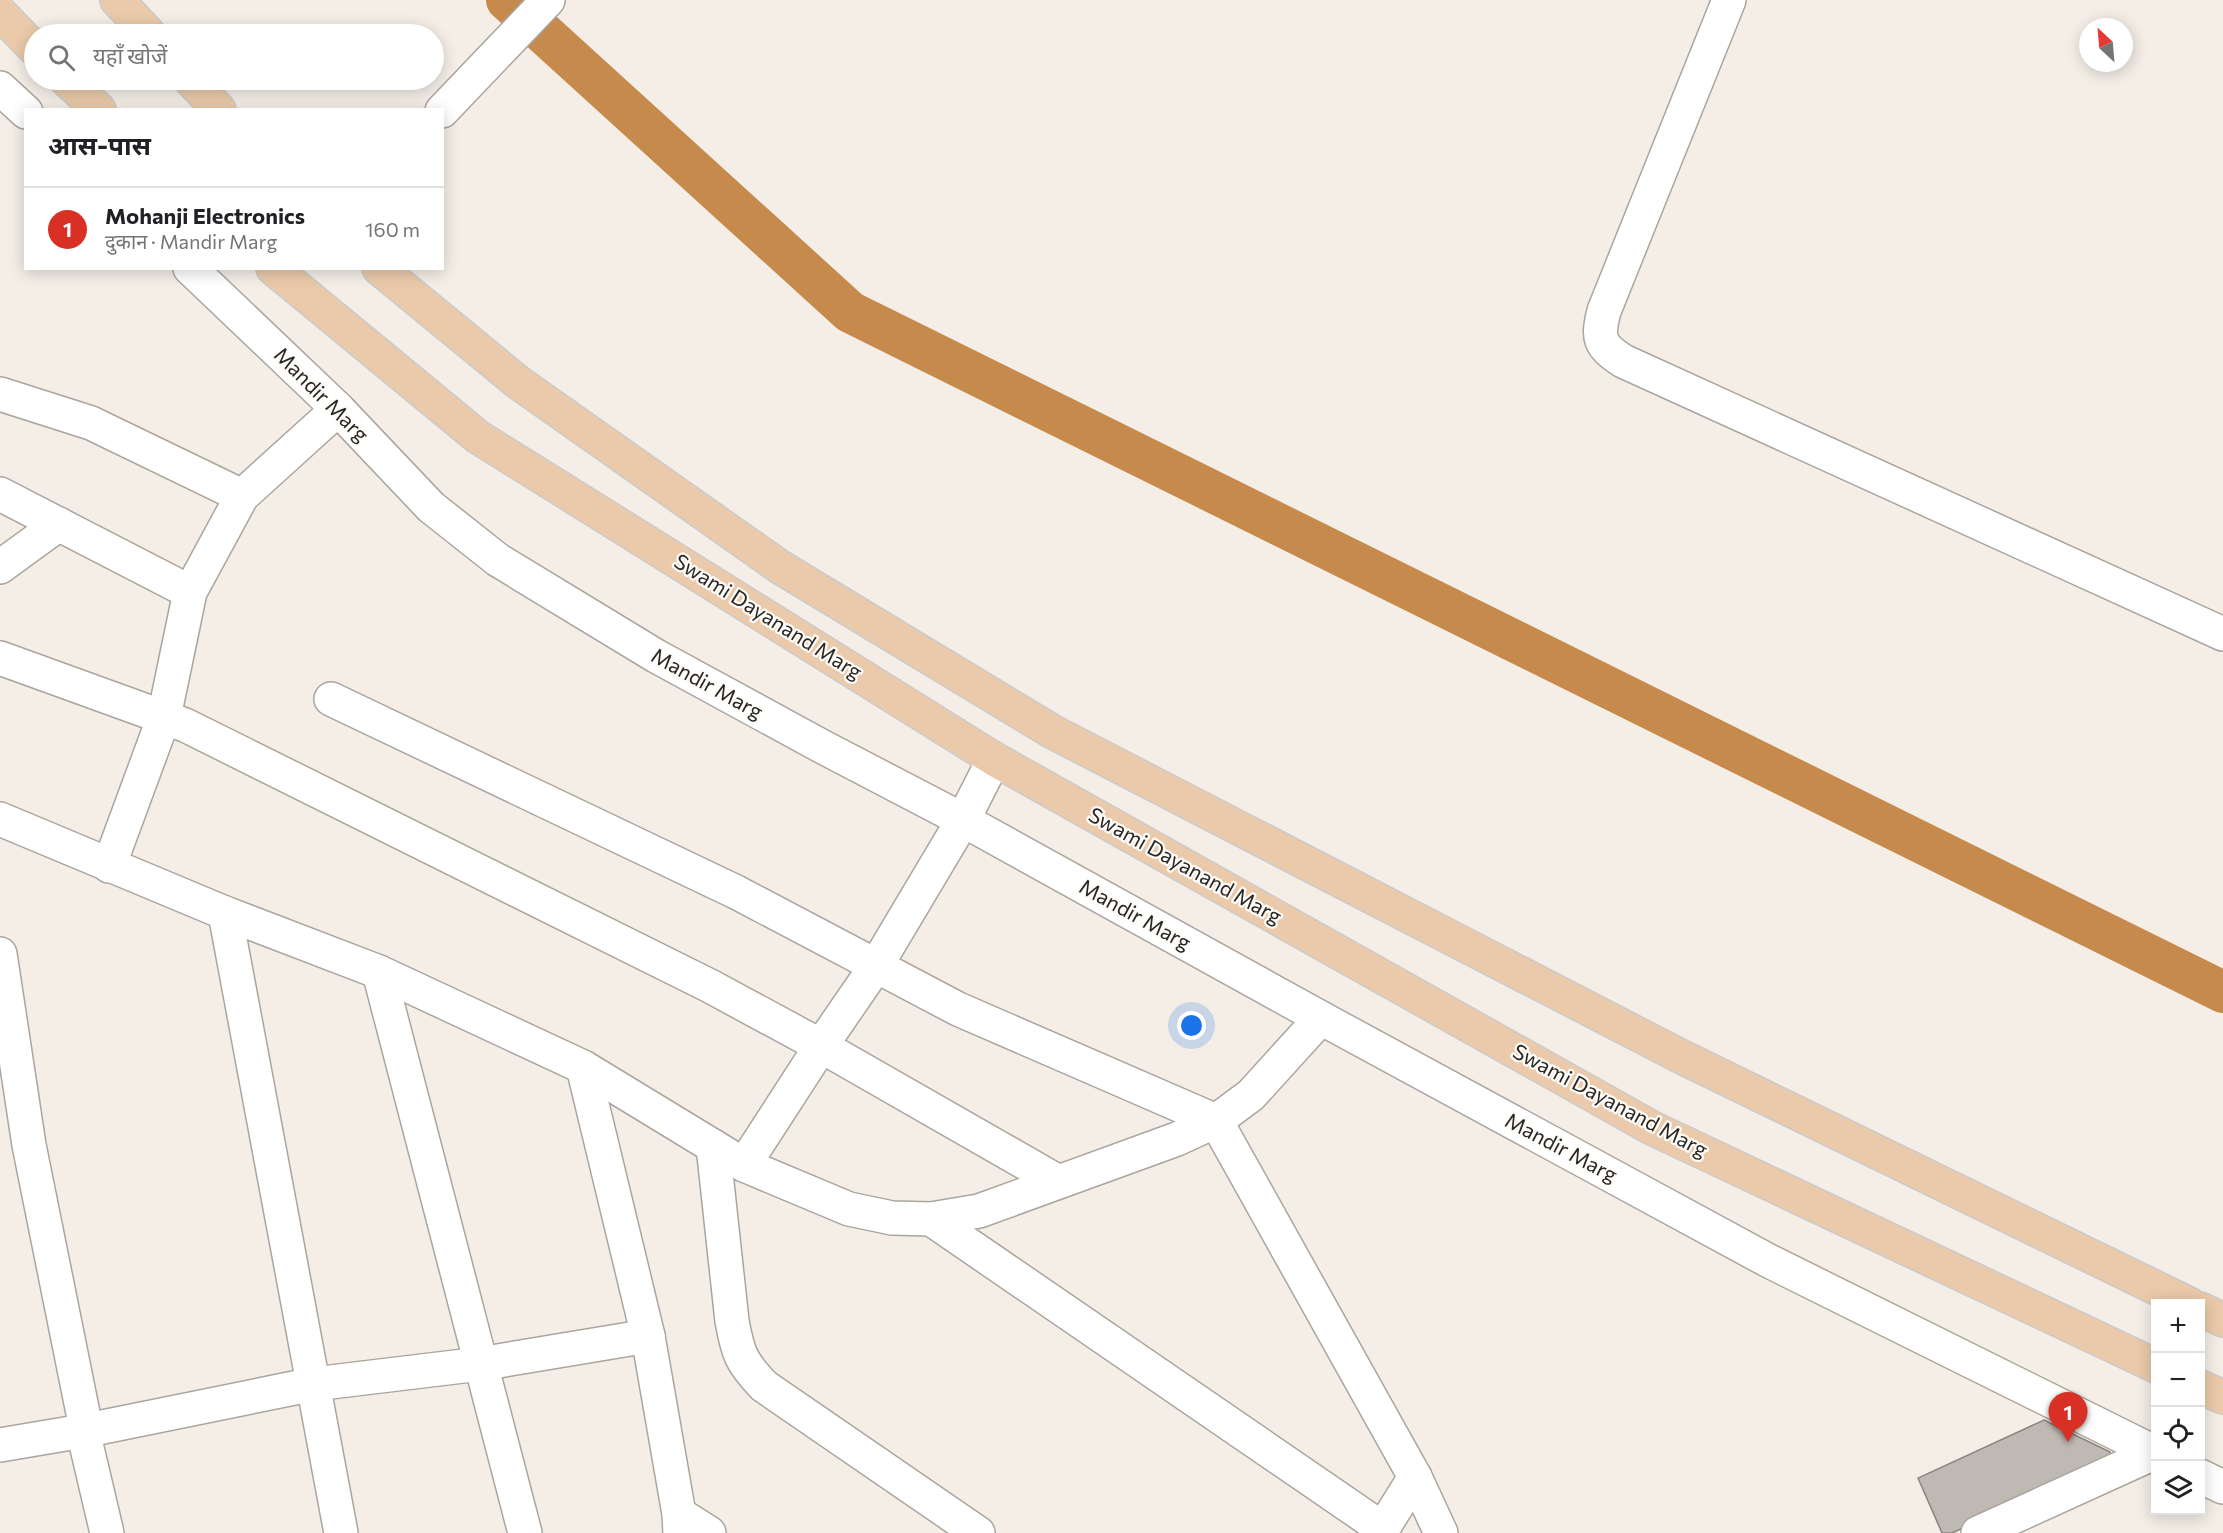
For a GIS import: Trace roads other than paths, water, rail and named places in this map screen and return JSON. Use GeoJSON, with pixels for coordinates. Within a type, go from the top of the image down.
{"type":"FeatureCollection","features":[{"type":"Feature","properties":{"kind":"main road"},"geometry":{"type":"LineString","coordinates":[[117,0],[140,24]]}},
{"type":"Feature","properties":{"kind":"main road"},"geometry":{"type":"LineString","coordinates":[[0,13],[24,38]]}},
{"type":"Feature","properties":{"kind":"main road"},"geometry":{"type":"LineString","coordinates":[[78,90],[97,108]]}},
{"type":"Feature","properties":{"kind":"main road"},"geometry":{"type":"LineString","coordinates":[[200,90],[217,108]]}},
{"type":"Feature","properties":{"kind":"main road","name":"Swami Dayanand Marg"},"geometry":{"type":"LineString","coordinates":[[275,270],[478,437],[994,759],[1652,1128],[2151,1363]]}},
{"type":"Feature","properties":{"kind":"main road"},"geometry":{"type":"LineString","coordinates":[[381,270],[519,383],[780,567],[1053,732],[1682,1057],[2179,1299]]}},
{"type":"Feature","properties":{"kind":"main road"},"geometry":{"type":"LineString","coordinates":[[2205,1311],[2223,1320]]}},
{"type":"Feature","properties":{"kind":"street"},"geometry":{"type":"LineString","coordinates":[[444,109],[548,0]]}},
{"type":"Feature","properties":{"kind":"street"},"geometry":{"type":"LineString","coordinates":[[1729,0],[1604,311],[1599,331],[1606,349],[1634,366],[2223,634]]}},
{"type":"Feature","properties":{"kind":"street"},"geometry":{"type":"LineString","coordinates":[[0,88],[24,110]]}},
{"type":"Feature","properties":{"kind":"street","name":"Mandir Marg"},"geometry":{"type":"LineString","coordinates":[[192,270],[338,409],[431,507],[498,560],[656,656],[963,820],[1321,1018],[1769,1261],[2151,1450]]}},
{"type":"Feature","properties":{"kind":"street"},"geometry":{"type":"LineString","coordinates":[[0,394],[91,423],[242,496]]}},
{"type":"Feature","properties":{"kind":"street"},"geometry":{"type":"LineString","coordinates":[[109,866],[164,717],[190,592],[242,496],[338,409]]}},
{"type":"Feature","properties":{"kind":"street"},"geometry":{"type":"LineString","coordinates":[[0,494],[190,592]]}},
{"type":"Feature","properties":{"kind":"street"},"geometry":{"type":"LineString","coordinates":[[0,567],[58,524]]}},
{"type":"Feature","properties":{"kind":"street"},"geometry":{"type":"LineString","coordinates":[[0,658],[185,725],[710,986],[821,1046],[1057,1181]]}},
{"type":"Feature","properties":{"kind":"street"},"geometry":{"type":"LineString","coordinates":[[331,699],[736,892],[958,1009],[1216,1121],[1415,1477],[1442,1533]]}},
{"type":"Feature","properties":{"kind":"street"},"geometry":{"type":"LineString","coordinates":[[744,1165],[876,966],[963,820],[994,759]]}},
{"type":"Feature","properties":{"kind":"street"},"geometry":{"type":"LineString","coordinates":[[0,819],[225,913],[379,972],[583,1067],[744,1165],[849,1209],[892,1218],[932,1219],[979,1211],[1177,1139],[1216,1121],[1251,1095],[1321,1018]]}},
{"type":"Feature","properties":{"kind":"street"},"geometry":{"type":"LineString","coordinates":[[225,913],[341,1533]]}},
{"type":"Feature","properties":{"kind":"street"},"geometry":{"type":"LineString","coordinates":[[0,954],[29,1145],[86,1428],[83,1431],[107,1533]]}},
{"type":"Feature","properties":{"kind":"street"},"geometry":{"type":"LineString","coordinates":[[379,972],[525,1533]]}},
{"type":"Feature","properties":{"kind":"street"},"geometry":{"type":"LineString","coordinates":[[583,1067],[648,1336],[679,1524],[709,1533]]}},
{"type":"Feature","properties":{"kind":"street"},"geometry":{"type":"LineString","coordinates":[[713,1146],[732,1321],[737,1346],[746,1367],[764,1386],[978,1533]]}},
{"type":"Feature","properties":{"kind":"street"},"geometry":{"type":"LineString","coordinates":[[932,1219],[1381,1531],[1415,1477]]}},
{"type":"Feature","properties":{"kind":"street"},"geometry":{"type":"LineString","coordinates":[[0,1444],[83,1431],[314,1384],[480,1364],[648,1336]]}},
{"type":"Feature","properties":{"kind":"street"},"geometry":{"type":"LineString","coordinates":[[1978,1533],[2151,1454]]}},
{"type":"Feature","properties":{"kind":"street"},"geometry":{"type":"LineString","coordinates":[[2205,1478],[2223,1487]]}},
{"type":"Feature","properties":{"kind":"waterway"},"geometry":{"type":"LineString","coordinates":[[507,0],[850,312],[2223,992]]}},
{"type":"Feature","properties":{"kind":"place","name":"Mohanji Electronics"},"geometry":{"type":"Point","coordinates":[2068,1442]}}]}
